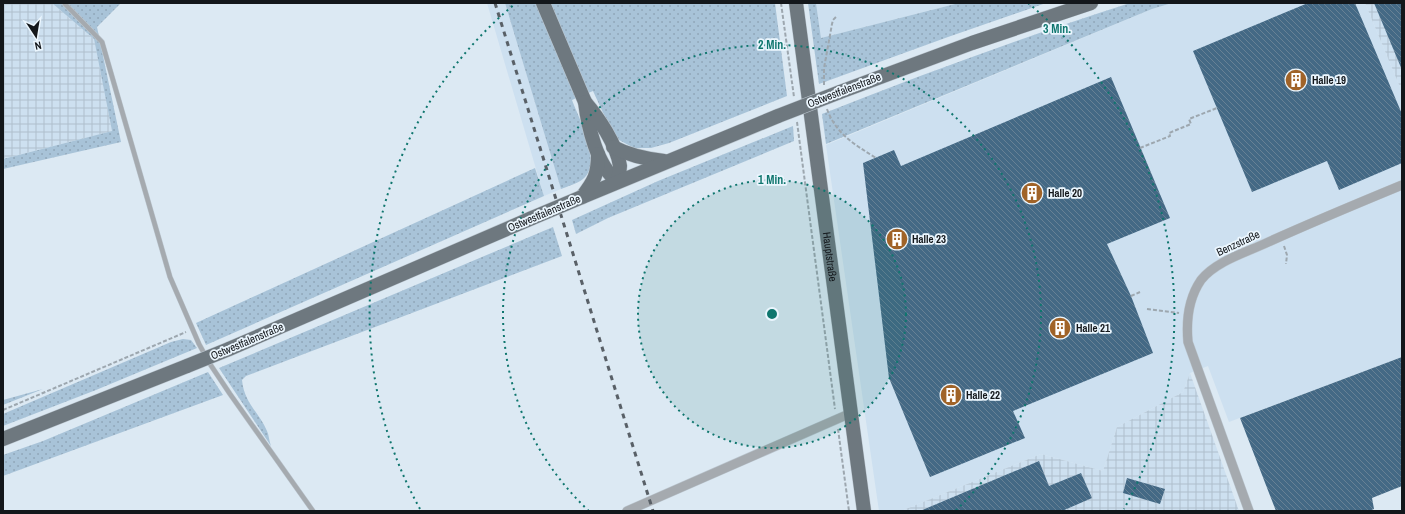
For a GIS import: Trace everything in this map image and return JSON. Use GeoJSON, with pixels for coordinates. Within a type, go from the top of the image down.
{"type":"FeatureCollection","features":[{"type":"Feature","properties":{"kind":"main road"},"geometry":{"type":"LineString","coordinates":[[543,3],[585,102],[587,118],[598,154],[610,176],[618,181],[620,165],[613,147],[598,117],[585,102]]}},
{"type":"Feature","properties":{"kind":"main road","name":"Hauptstraße"},"geometry":{"type":"LineString","coordinates":[[796,3],[864,511]]}},
{"type":"Feature","properties":{"kind":"main road","name":"Ostwestfalenstraße"},"geometry":{"type":"LineString","coordinates":[[3,439],[229,349],[618,181],[778,116],[965,46],[1092,3]]}},
{"type":"Feature","properties":{"kind":"main road"},"geometry":{"type":"LineString","coordinates":[[613,147],[625,153],[644,159],[665,162]]}},
{"type":"Feature","properties":{"kind":"main road"},"geometry":{"type":"LineString","coordinates":[[582,197],[596,177],[598,168],[598,154]]}},
{"type":"Feature","properties":{"kind":"street","name":"Benzstraße"},"geometry":{"type":"LineString","coordinates":[[1249,511],[1190,348],[1187,327],[1188,314],[1193,296],[1202,280],[1219,264],[1280,236],[1402,185]]}},
{"type":"Feature","properties":{"kind":"street"},"geometry":{"type":"LineString","coordinates":[[627,511],[851,414]]}},
{"type":"Feature","properties":{"kind":"lane"},"geometry":{"type":"LineString","coordinates":[[66,4],[102,42],[170,277],[192,329],[210,364],[313,511]]}},
{"type":"Feature","properties":{"kind":"path"},"geometry":{"type":"LineString","coordinates":[[781,3],[794,100]]}},
{"type":"Feature","properties":{"kind":"path"},"geometry":{"type":"LineString","coordinates":[[1140,148],[1170,136],[1169,133],[1191,124],[1189,119],[1217,108]]}},
{"type":"Feature","properties":{"kind":"path"},"geometry":{"type":"LineString","coordinates":[[796,115],[848,511]]}},
{"type":"Feature","properties":{"kind":"path"},"geometry":{"type":"LineString","coordinates":[[1280,236],[1288,255],[1286,264]]}},
{"type":"Feature","properties":{"kind":"path"},"geometry":{"type":"LineString","coordinates":[[1131,296],[1140,292]]}},
{"type":"Feature","properties":{"kind":"path"},"geometry":{"type":"LineString","coordinates":[[1147,309],[1188,314]]}},
{"type":"Feature","properties":{"kind":"path"},"geometry":{"type":"LineString","coordinates":[[3,410],[192,329]]}},
{"type":"Feature","properties":{"kind":"shaded area"},"geometry":{"type":"Polygon","coordinates":[[[3,3],[52,3],[94,39],[112,131],[3,159],[3,3]]]}},
{"type":"Feature","properties":{"kind":"shaded area"},"geometry":{"type":"Polygon","coordinates":[[[52,3],[121,3],[97,27],[121,142],[3,169],[3,159],[112,131],[94,39],[52,3]]]}},
{"type":"Feature","properties":{"kind":"shaded area"},"geometry":{"type":"Polygon","coordinates":[[[487,3],[505,3],[561,189],[544,196],[487,3]]]}},
{"type":"Feature","properties":{"kind":"shaded area"},"geometry":{"type":"Polygon","coordinates":[[[505,3],[775,3],[787,96],[669,143],[651,148],[634,148],[619,140],[610,128],[593,91],[572,100],[588,141],[591,163],[589,172],[581,181],[561,189],[505,3]]]}},
{"type":"Feature","properties":{"kind":"shaded area"},"geometry":{"type":"Polygon","coordinates":[[[808,3],[816,3],[821,38],[959,3],[1046,3],[819,84],[808,3]]]}},
{"type":"Feature","properties":{"kind":"shaded area"},"geometry":{"type":"Polygon","coordinates":[[[816,3],[959,3],[821,38],[816,3]]]}},
{"type":"Feature","properties":{"kind":"shaded area"},"geometry":{"type":"Polygon","coordinates":[[[1130,3],[1172,3],[1152,9],[826,144],[822,114],[975,56],[1130,3]]]}},
{"type":"Feature","properties":{"kind":"shaded area"},"geometry":{"type":"Polygon","coordinates":[[[1172,3],[1365,3],[1402,92],[1402,357],[1229,422],[1208,366],[1190,373],[1183,392],[1117,427],[1103,471],[1041,454],[901,511],[879,511],[826,145],[1152,9],[1172,3]]]}},
{"type":"Feature","properties":{"kind":"shaded area"},"geometry":{"type":"Polygon","coordinates":[[[1365,3],[1402,3],[1402,92],[1365,3]]]}},
{"type":"Feature","properties":{"kind":"shaded area"},"geometry":{"type":"Polygon","coordinates":[[[793,126],[794,141],[608,218],[576,234],[572,220],[658,181],[793,126]]]}},
{"type":"Feature","properties":{"kind":"shaded area"},"geometry":{"type":"Polygon","coordinates":[[[535,168],[544,196],[206,345],[196,323],[535,168]]]}},
{"type":"Feature","properties":{"kind":"shaded area"},"geometry":{"type":"Polygon","coordinates":[[[553,227],[562,256],[246,376],[242,380],[243,388],[249,401],[264,424],[271,446],[219,368],[553,227]]]}},
{"type":"Feature","properties":{"kind":"shaded area"},"geometry":{"type":"Polygon","coordinates":[[[183,339],[191,340],[197,348],[96,390],[3,426],[3,414],[171,342],[183,339]]]}},
{"type":"Feature","properties":{"kind":"shaded area"},"geometry":{"type":"Polygon","coordinates":[[[208,372],[223,395],[3,476],[3,455],[43,441],[208,372]]]}},
{"type":"Feature","properties":{"kind":"shaded area"},"geometry":{"type":"Polygon","coordinates":[[[1190,373],[1239,511],[901,511],[1041,454],[1103,471],[1117,427],[1183,392],[1190,373]]]}},
{"type":"Feature","properties":{"kind":"shaded area"},"geometry":{"type":"Polygon","coordinates":[[[43,389],[3,405],[3,400],[43,389]]]}},
{"type":"Feature","properties":{"kind":"building","name":"Halle 19"},"geometry":{"type":"Polygon","coordinates":[[[1308,3],[1355,3],[1402,114],[1402,163],[1339,190],[1327,161],[1252,192],[1193,51],[1308,3]]]}},
{"type":"Feature","properties":{"kind":"building"},"geometry":{"type":"Polygon","coordinates":[[[1374,3],[1402,3],[1402,70],[1374,3]]]}},
{"type":"Feature","properties":{"kind":"building"},"geometry":{"type":"Polygon","coordinates":[[[1111,77],[1170,218],[1107,244],[1131,296],[1153,353],[1013,411],[1025,438],[930,477],[889,378],[863,163],[894,150],[901,166],[1111,77]]]}},
{"type":"Feature","properties":{"kind":"building"},"geometry":{"type":"Polygon","coordinates":[[[1402,357],[1402,486],[1372,498],[1374,509],[1369,511],[1276,511],[1240,418],[1402,357]]]}},
{"type":"Feature","properties":{"kind":"building"},"geometry":{"type":"Polygon","coordinates":[[[1039,461],[1049,486],[1081,473],[1092,498],[1062,511],[920,511],[1039,461]]]}},
{"type":"Feature","properties":{"kind":"building"},"geometry":{"type":"Polygon","coordinates":[[[1127,478],[1165,489],[1160,504],[1123,493],[1127,478]]]}},
{"type":"Feature","properties":{"kind":"railway"},"geometry":{"type":"LineString","coordinates":[[495,3],[653,511]]}},
{"type":"Feature","properties":{"kind":"place","name":"Halle 19"},"geometry":{"type":"Point","coordinates":[1296,80]}},
{"type":"Feature","properties":{"kind":"place","name":"Halle 20"},"geometry":{"type":"Point","coordinates":[1032,193]}},
{"type":"Feature","properties":{"kind":"place","name":"Halle 23"},"geometry":{"type":"Point","coordinates":[897,239]}},
{"type":"Feature","properties":{"kind":"place","name":"Halle 21"},"geometry":{"type":"Point","coordinates":[1060,328]}},
{"type":"Feature","properties":{"kind":"place","name":"Halle 22"},"geometry":{"type":"Point","coordinates":[951,395]}}]}
